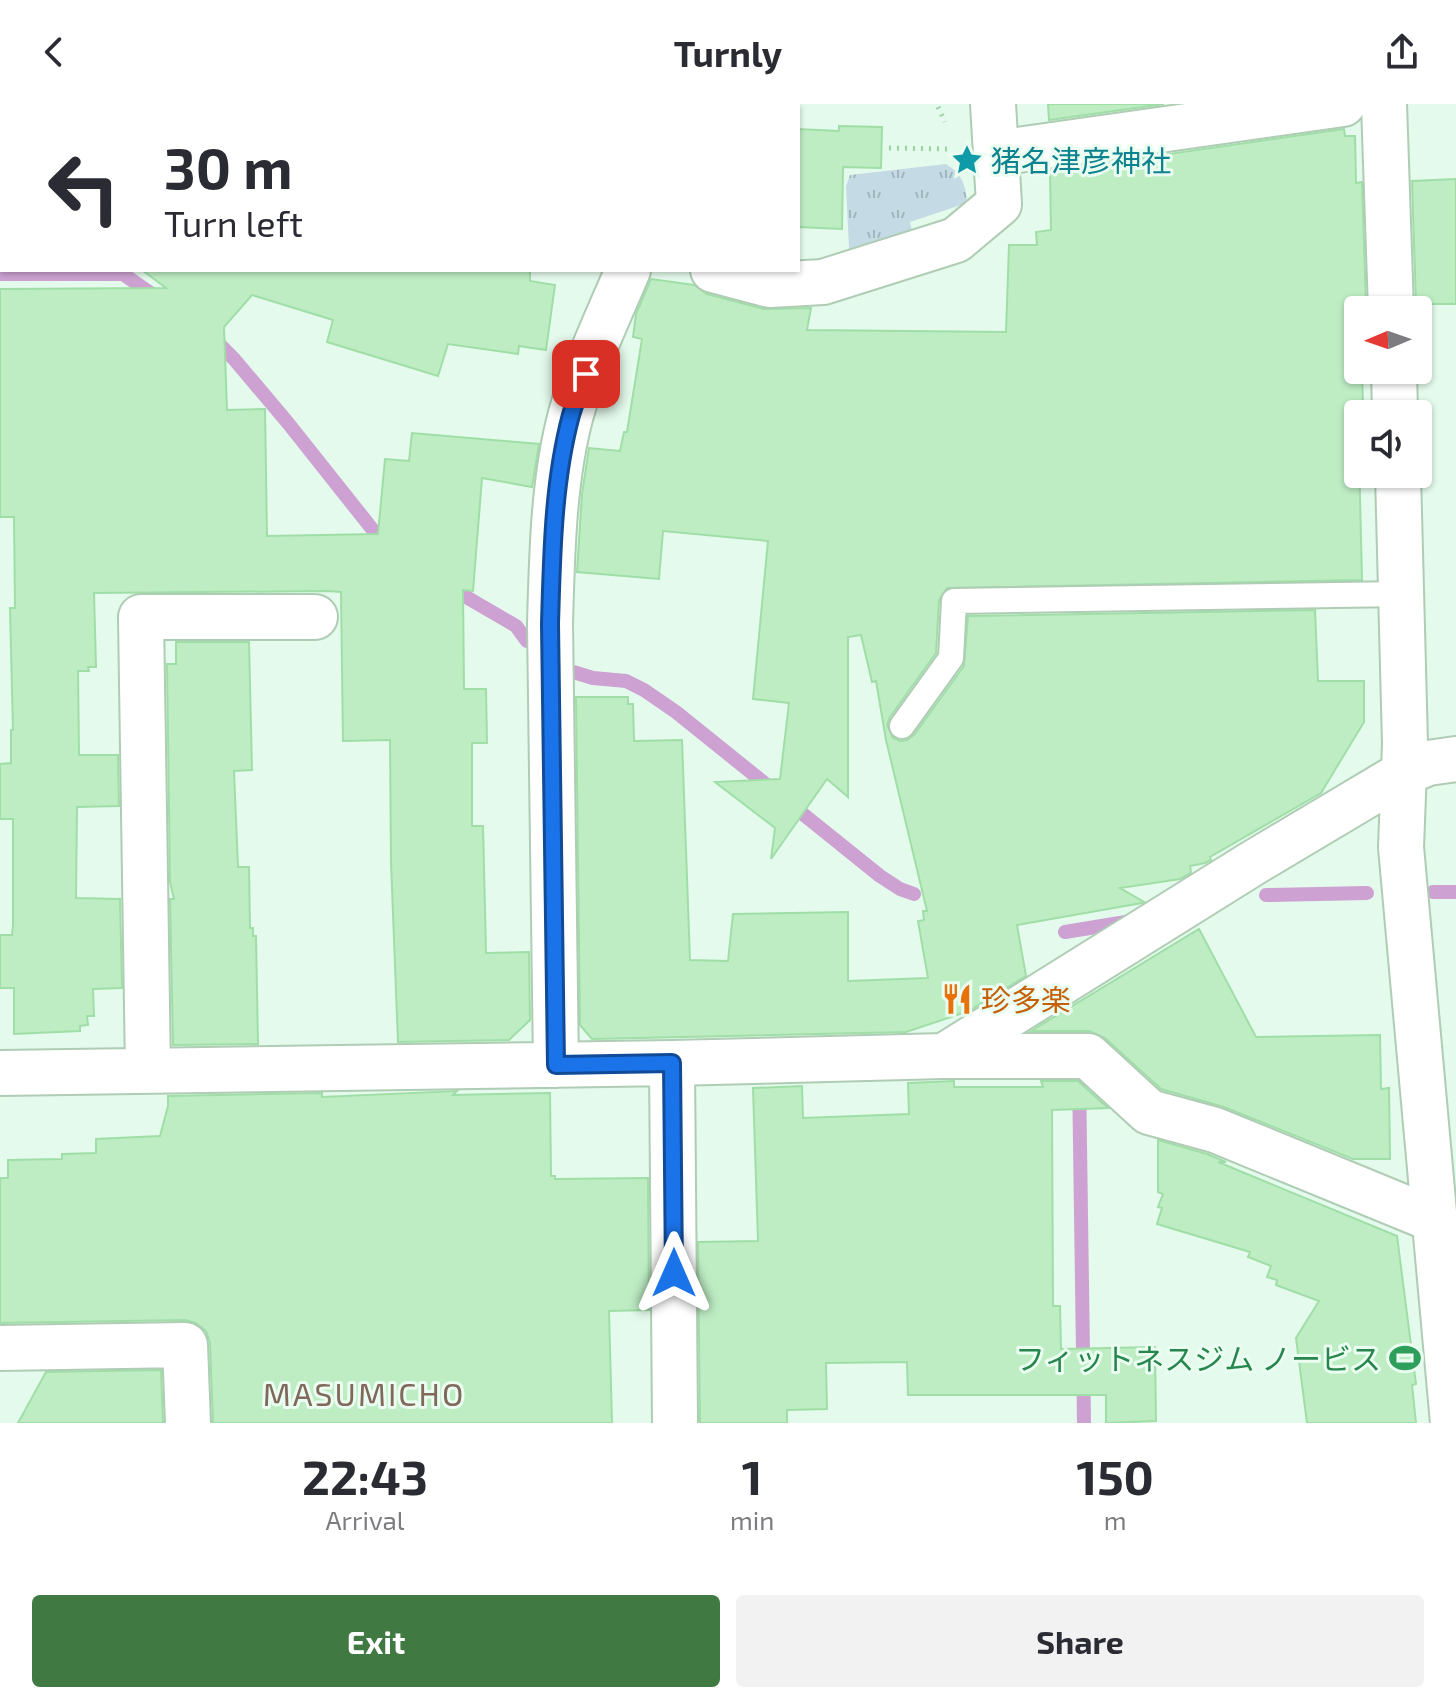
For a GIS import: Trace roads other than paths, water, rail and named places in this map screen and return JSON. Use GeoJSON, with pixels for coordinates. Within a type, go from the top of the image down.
{"type":"FeatureCollection","features":[{"type":"Feature","properties":{"kind":"street"},"geometry":{"type":"LineString","coordinates":[[721,272],[770,285],[823,282],[956,240],[999,204],[976,149],[993,104]]}},
{"type":"Feature","properties":{"kind":"street"},"geometry":{"type":"LineString","coordinates":[[976,149],[1343,104]]}},
{"type":"Feature","properties":{"kind":"street"},"geometry":{"type":"LineString","coordinates":[[1384,104],[1391,296]]}},
{"type":"Feature","properties":{"kind":"street"},"geometry":{"type":"LineString","coordinates":[[556,1065],[550,624],[553,551],[571,415],[627,272]]}},
{"type":"Feature","properties":{"kind":"street"},"geometry":{"type":"LineString","coordinates":[[1399,488],[1403,594],[1404,773],[1401,847],[1441,1097],[1437,1221],[1453,1423]]}},
{"type":"Feature","properties":{"kind":"street"},"geometry":{"type":"LineString","coordinates":[[148,1071],[141,617],[315,617]]}},
{"type":"Feature","properties":{"kind":"street"},"geometry":{"type":"LineString","coordinates":[[944,1056],[1253,863],[1404,773],[1428,763],[1456,759]]}},
{"type":"Feature","properties":{"kind":"street"},"geometry":{"type":"LineString","coordinates":[[0,1073],[1088,1056],[1149,1112],[1215,1130],[1437,1221]]}},
{"type":"Feature","properties":{"kind":"street"},"geometry":{"type":"LineString","coordinates":[[672,1063],[675,1423]]}},
{"type":"Feature","properties":{"kind":"street"},"geometry":{"type":"LineString","coordinates":[[0,1348],[185,1345],[188,1423]]}},
{"type":"Feature","properties":{"kind":"lane"},"geometry":{"type":"LineString","coordinates":[[902,726],[951,658],[954,601],[1403,594]]}},
{"type":"Feature","properties":{"kind":"waterway"},"geometry":{"type":"LineString","coordinates":[[0,274],[123,274],[156,297]]}},
{"type":"Feature","properties":{"kind":"waterway"},"geometry":{"type":"LineString","coordinates":[[212,337],[288,423],[388,549]]}},
{"type":"Feature","properties":{"kind":"waterway"},"geometry":{"type":"LineString","coordinates":[[449,587],[516,626],[527,641]]}},
{"type":"Feature","properties":{"kind":"waterway"},"geometry":{"type":"LineString","coordinates":[[570,671],[593,678],[626,681],[644,690],[676,712],[880,876],[914,894]]}},
{"type":"Feature","properties":{"kind":"waterway"},"geometry":{"type":"LineString","coordinates":[[1433,892],[1456,892]]}},
{"type":"Feature","properties":{"kind":"waterway"},"geometry":{"type":"LineString","coordinates":[[1266,895],[1367,893]]}},
{"type":"Feature","properties":{"kind":"waterway"},"geometry":{"type":"LineString","coordinates":[[1065,932],[1132,921]]}},
{"type":"Feature","properties":{"kind":"waterway"},"geometry":{"type":"LineString","coordinates":[[1079,1074],[1084,1423]]}},
{"type":"Feature","properties":{"kind":"place","name":"猪名津彦神社"},"geometry":{"type":"Point","coordinates":[967,160]}},
{"type":"Feature","properties":{"kind":"place","name":"珍多楽"},"geometry":{"type":"Point","coordinates":[957,999]}},
{"type":"Feature","properties":{"kind":"place","name":"フィットネスジム ノービス"},"geometry":{"type":"Point","coordinates":[1405,1358]}},
{"type":"Feature","properties":{"kind":"district","name":"MASUMICHO"},"geometry":{"type":"Point","coordinates":[364,1393]}}]}
